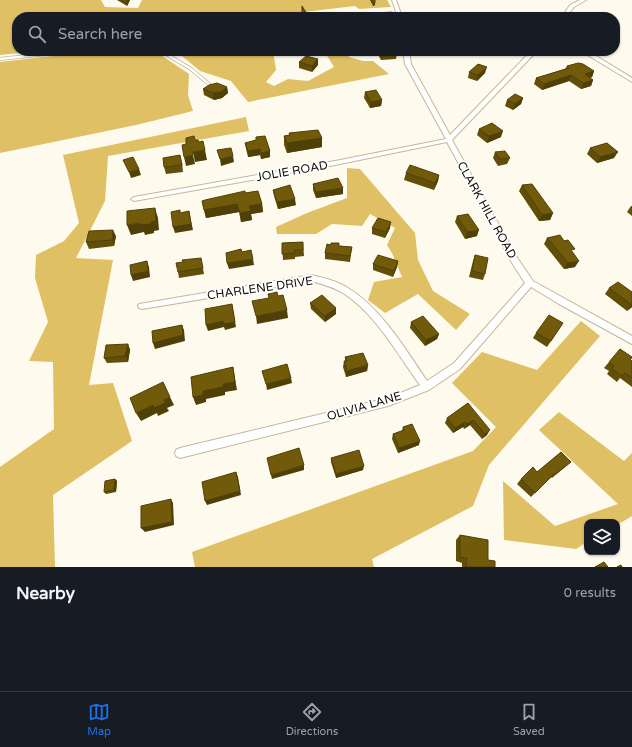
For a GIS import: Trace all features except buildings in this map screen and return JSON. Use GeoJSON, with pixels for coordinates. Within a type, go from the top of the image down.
{"type":"FeatureCollection","features":[{"type":"Feature","properties":{"kind":"street"},"geometry":{"type":"LineString","coordinates":[[394,0],[398,12]]}},
{"type":"Feature","properties":{"kind":"street"},"geometry":{"type":"LineString","coordinates":[[568,12],[572,6],[584,0]]}},
{"type":"Feature","properties":{"kind":"street","name":"CLARK HILL ROAD"},"geometry":{"type":"LineString","coordinates":[[407,56],[408,64],[449,140],[515,261],[530,282],[562,302],[632,340]]}},
{"type":"Feature","properties":{"kind":"street"},"geometry":{"type":"LineString","coordinates":[[449,140],[529,56]]}},
{"type":"Feature","properties":{"kind":"street"},"geometry":{"type":"LineString","coordinates":[[592,56],[632,80]]}},
{"type":"Feature","properties":{"kind":"street","name":"JOLIE ROAD"},"geometry":{"type":"LineString","coordinates":[[134,199],[335,164],[449,140]]}},
{"type":"Feature","properties":{"kind":"street","name":"CHARLENE DRIVE"},"geometry":{"type":"LineString","coordinates":[[142,306],[312,278],[333,284],[354,296],[375,316],[426,387]]}},
{"type":"Feature","properties":{"kind":"street","name":"OLIVIA LANE"},"geometry":{"type":"LineString","coordinates":[[180,453],[388,402],[426,387],[457,366],[530,282]]}},
{"type":"Feature","properties":{"kind":"lane"},"geometry":{"type":"LineString","coordinates":[[0,59],[27,56]]}},
{"type":"Feature","properties":{"kind":"lane"},"geometry":{"type":"LineString","coordinates":[[169,56],[191,69],[210,85]]}},
{"type":"Feature","properties":{"kind":"shaded area"},"geometry":{"type":"Polygon","coordinates":[[[0,0],[101,0],[105,7],[138,8],[142,0],[387,0],[391,7],[359,9],[355,6],[304,12],[12,12],[12,54],[0,55],[0,0]]]}},
{"type":"Feature","properties":{"kind":"shaded area"},"geometry":{"type":"Polygon","coordinates":[[[53,56],[162,56],[189,74],[188,95],[193,111],[136,125],[0,153],[0,62],[53,56]]]}},
{"type":"Feature","properties":{"kind":"shaded area"},"geometry":{"type":"Polygon","coordinates":[[[182,56],[274,56],[276,70],[266,82],[274,86],[288,79],[308,81],[334,67],[327,56],[349,56],[363,61],[373,61],[389,74],[248,102],[231,81],[200,71],[182,56]]]}},
{"type":"Feature","properties":{"kind":"shaded area"},"geometry":{"type":"Polygon","coordinates":[[[246,117],[249,131],[108,156],[105,201],[76,258],[113,260],[89,385],[113,383],[132,441],[53,495],[55,567],[0,567],[0,467],[54,429],[53,362],[29,361],[48,322],[35,278],[36,255],[64,241],[79,223],[63,155],[246,117]]]}},
{"type":"Feature","properties":{"kind":"shaded area"},"geometry":{"type":"Polygon","coordinates":[[[347,168],[360,169],[415,233],[418,260],[433,291],[470,314],[456,330],[418,294],[385,313],[368,300],[374,282],[402,277],[387,245],[395,228],[370,214],[362,226],[332,224],[316,234],[277,234],[276,227],[307,213],[347,198],[347,168]]]}},
{"type":"Feature","properties":{"kind":"shaded area"},"geometry":{"type":"Polygon","coordinates":[[[581,321],[600,336],[489,465],[473,506],[372,559],[374,567],[195,567],[192,552],[473,451],[496,427],[452,383],[482,352],[537,370],[581,321]]]}},
{"type":"Feature","properties":{"kind":"shaded area"},"geometry":{"type":"Polygon","coordinates":[[[559,412],[624,461],[632,453],[632,516],[620,523],[620,519],[584,519],[584,544],[576,549],[504,540],[503,481],[555,526],[618,504],[539,430],[559,412]]]}}]}
